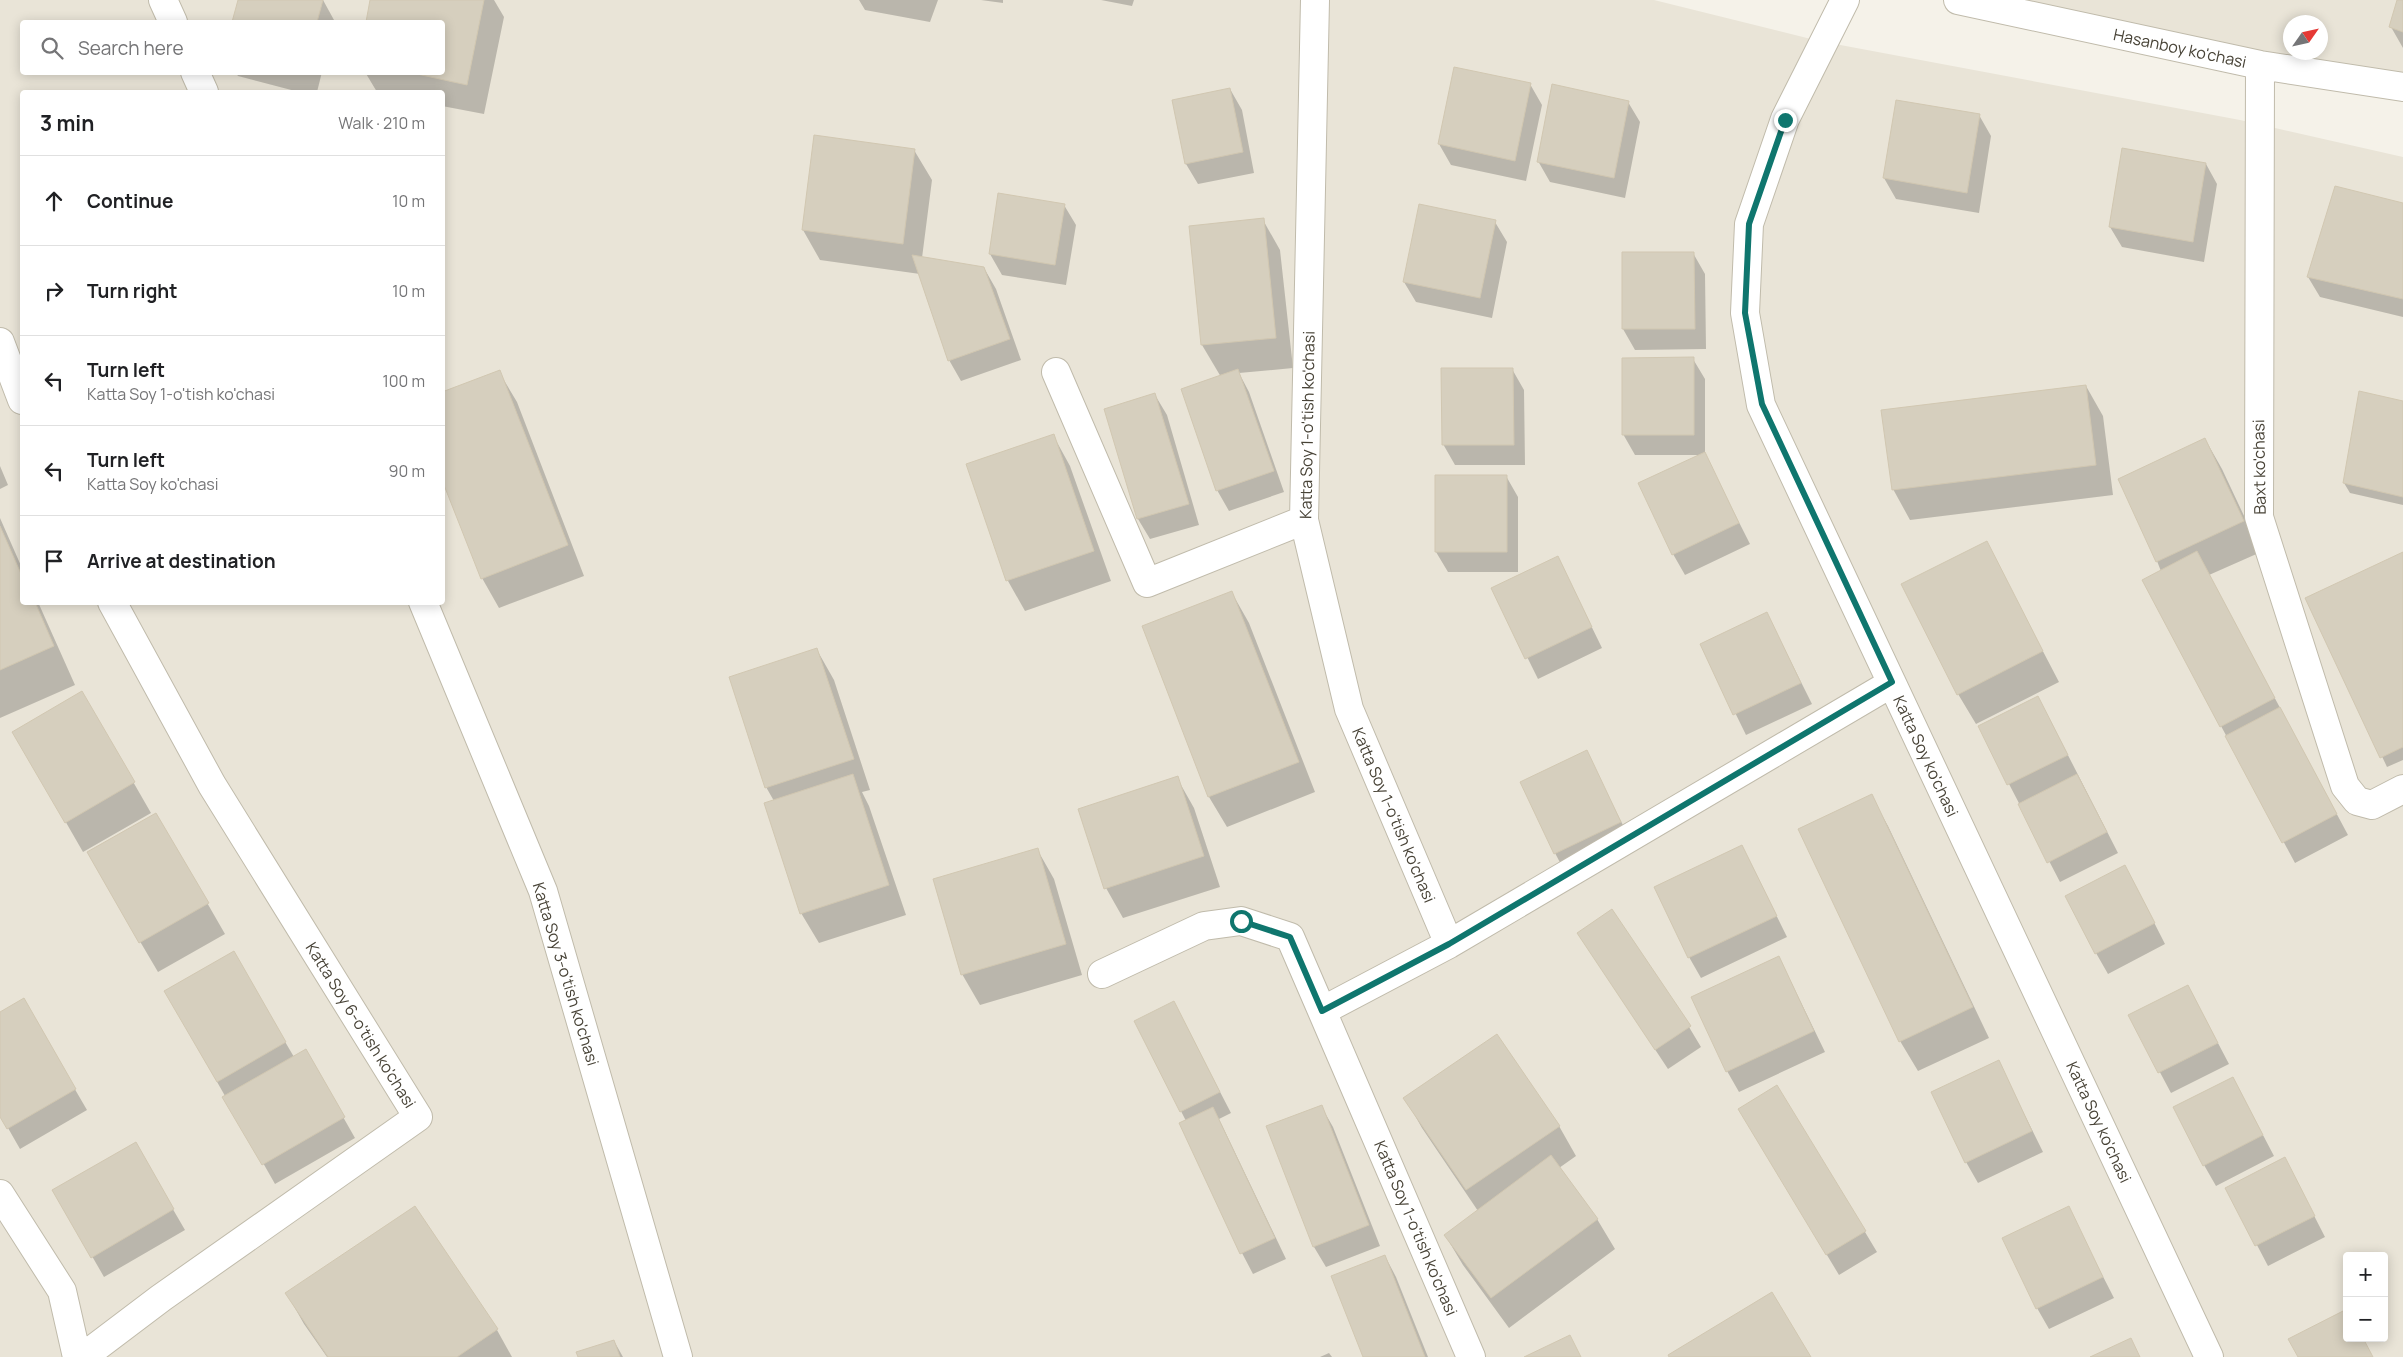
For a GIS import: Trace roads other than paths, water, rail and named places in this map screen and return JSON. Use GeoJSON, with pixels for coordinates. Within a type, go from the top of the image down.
{"type":"FeatureCollection","features":[{"type":"Feature","properties":{"kind":"street"},"geometry":{"type":"LineString","coordinates":[[163,0],[172,20]]}},
{"type":"Feature","properties":{"kind":"street","name":"Katta Soy 1-o'tish ko'chasi"},"geometry":{"type":"LineString","coordinates":[[1315,0],[1304,520],[1348,709],[1449,944]]}},
{"type":"Feature","properties":{"kind":"street","name":"Katta Soy ko'chasi"},"geometry":{"type":"LineString","coordinates":[[1845,0],[1785,120],[1749,224],[1745,313],[1762,404],[2209,1357]]}},
{"type":"Feature","properties":{"kind":"street","name":"Hasanboy ko'chasi"},"geometry":{"type":"LineString","coordinates":[[1958,0],[2260,65],[2403,87]]}},
{"type":"Feature","properties":{"kind":"street","name":"Baxt ko'chasi"},"geometry":{"type":"LineString","coordinates":[[2260,65],[2259,517],[2345,786],[2358,801],[2372,805],[2403,789]]}},
{"type":"Feature","properties":{"kind":"street"},"geometry":{"type":"LineString","coordinates":[[196,75],[203,90]]}},
{"type":"Feature","properties":{"kind":"street"},"geometry":{"type":"LineString","coordinates":[[0,342],[20,395]]}},
{"type":"Feature","properties":{"kind":"street"},"geometry":{"type":"LineString","coordinates":[[1056,372],[1147,584],[1304,520]]}},
{"type":"Feature","properties":{"kind":"street","name":"Katta Soy 6-o'tish ko'chasi"},"geometry":{"type":"LineString","coordinates":[[83,1357],[161,1298],[418,1117],[212,785],[114,605]]}},
{"type":"Feature","properties":{"kind":"street","name":"Katta Soy 3-o'tish ko'chasi"},"geometry":{"type":"LineString","coordinates":[[424,605],[543,891],[678,1357]]}},
{"type":"Feature","properties":{"kind":"street"},"geometry":{"type":"LineString","coordinates":[[1322,1011],[1449,944],[1892,682]]}},
{"type":"Feature","properties":{"kind":"street","name":"Katta Soy 1-o'tish ko'chasi"},"geometry":{"type":"LineString","coordinates":[[1102,974],[1204,926],[1241,921],[1290,937],[1472,1357]]}},
{"type":"Feature","properties":{"kind":"street"},"geometry":{"type":"LineString","coordinates":[[0,1194],[62,1291],[78,1357]]}}]}
